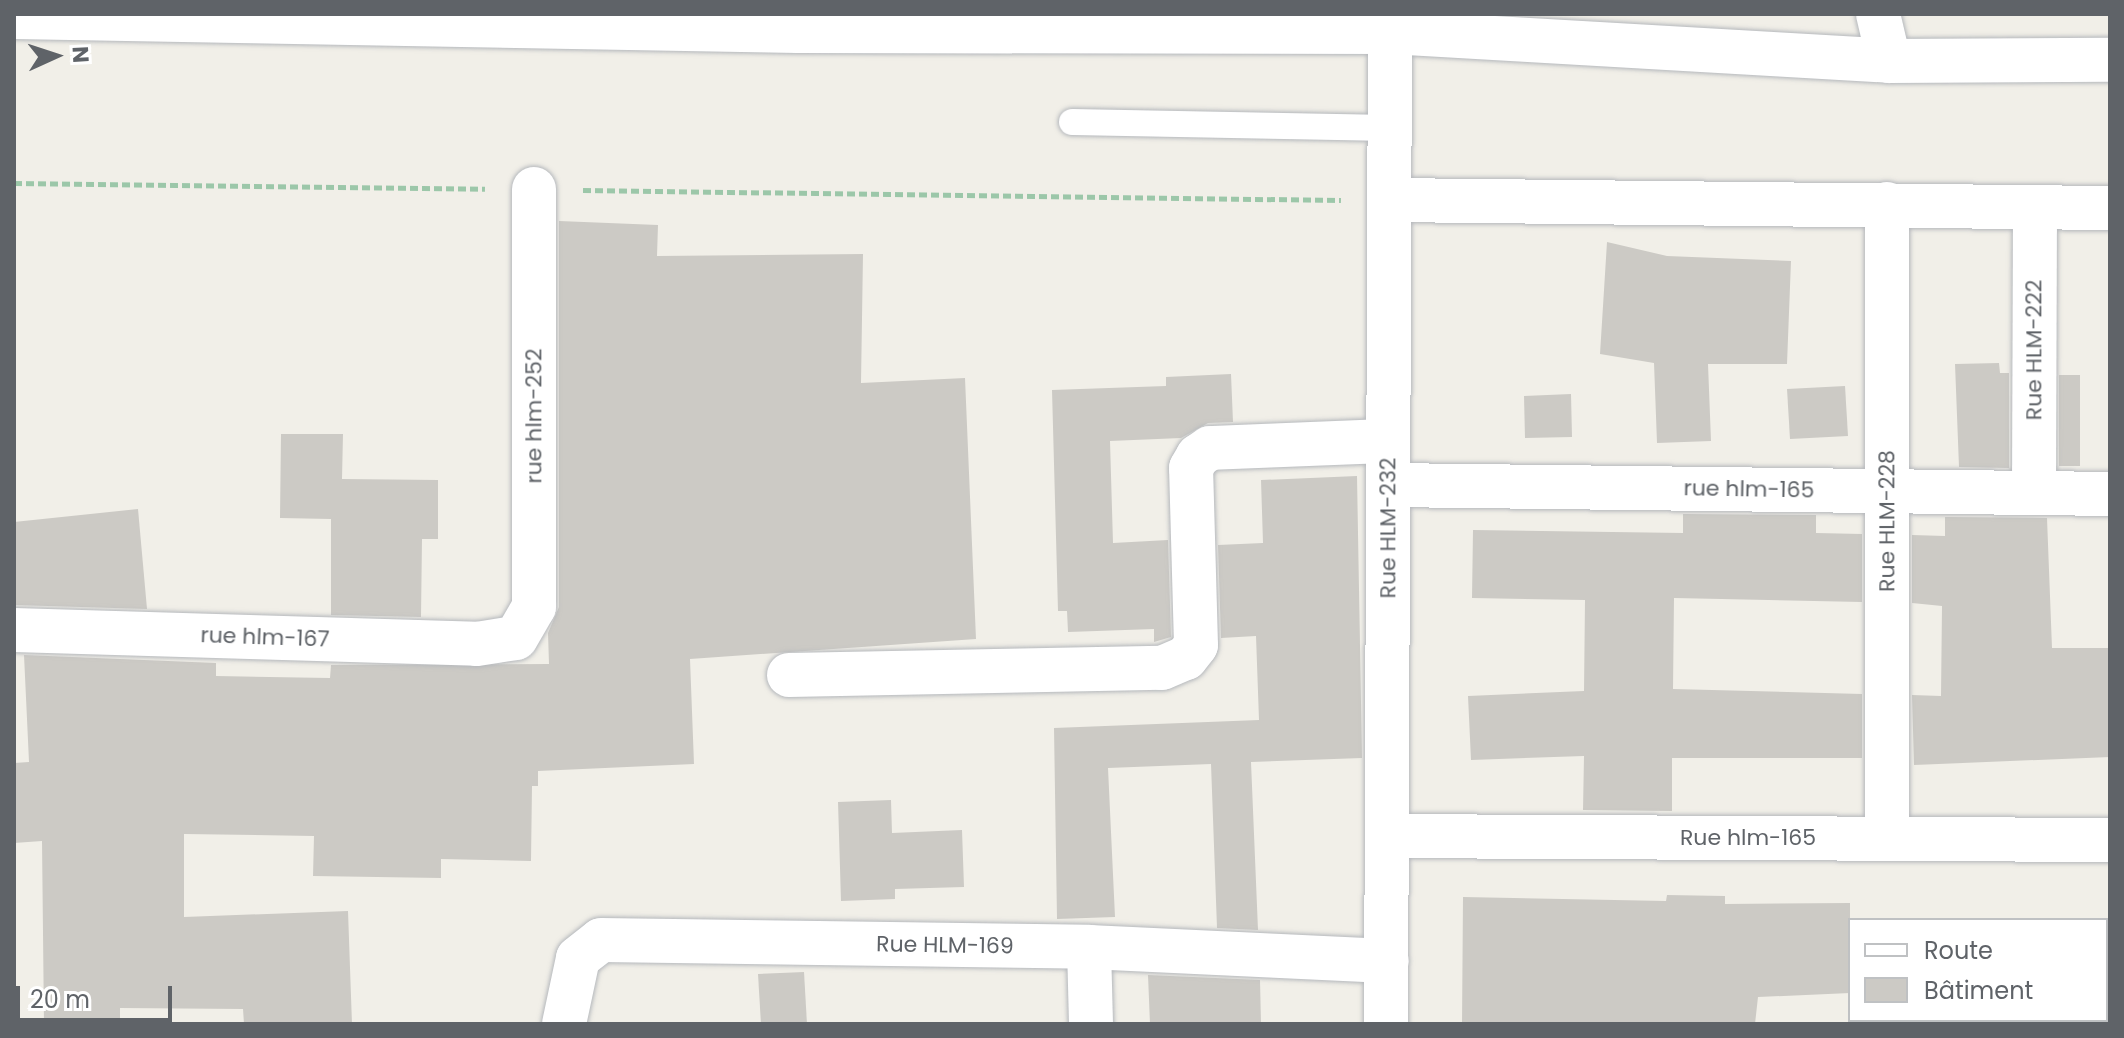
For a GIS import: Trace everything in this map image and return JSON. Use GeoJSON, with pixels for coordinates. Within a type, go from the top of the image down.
{"type":"FeatureCollection","features":[{"type":"Feature","properties":{"kind":"street"},"geometry":{"type":"LineString","coordinates":[[1878,14],[1889,61]]}},
{"type":"Feature","properties":{"kind":"street"},"geometry":{"type":"LineString","coordinates":[[14,17],[796,22],[1390,32],[1889,61],[2110,60]]}},
{"type":"Feature","properties":{"kind":"street","name":"Rue HLM-232"},"geometry":{"type":"LineString","coordinates":[[1386,1024],[1390,32]]}},
{"type":"Feature","properties":{"kind":"street","name":"rue hlm-252"},"geometry":{"type":"LineString","coordinates":[[516,638],[534,607],[534,189]]}},
{"type":"Feature","properties":{"kind":"street"},"geometry":{"type":"LineString","coordinates":[[1390,200],[2110,208]]}},
{"type":"Feature","properties":{"kind":"street","name":"Rue HLM-228"},"geometry":{"type":"LineString","coordinates":[[1887,204],[1887,839]]}},
{"type":"Feature","properties":{"kind":"street","name":"Rue HLM-222"},"geometry":{"type":"LineString","coordinates":[[2034,493],[2035,207]]}},
{"type":"Feature","properties":{"kind":"street"},"geometry":{"type":"LineString","coordinates":[[789,675],[1162,668],[1186,658],[1196,645],[1191,468],[1198,456],[1210,448],[1388,441]]}},
{"type":"Feature","properties":{"kind":"street","name":"rue hlm-165"},"geometry":{"type":"LineString","coordinates":[[1388,485],[2110,494]]}},
{"type":"Feature","properties":{"kind":"street","name":"rue hlm-167"},"geometry":{"type":"LineString","coordinates":[[14,630],[477,644],[516,638]]}},
{"type":"Feature","properties":{"kind":"street","name":"Rue hlm-165"},"geometry":{"type":"LineString","coordinates":[[1387,836],[2110,840]]}},
{"type":"Feature","properties":{"kind":"street","name":"Rue HLM-169"},"geometry":{"type":"LineString","coordinates":[[564,1024],[578,958],[601,940],[1089,947],[1387,961]]}},
{"type":"Feature","properties":{"kind":"street"},"geometry":{"type":"LineString","coordinates":[[1089,947],[1091,1024]]}},
{"type":"Feature","properties":{"kind":"lane"},"geometry":{"type":"LineString","coordinates":[[1072,122],[1390,128]]}},
{"type":"Feature","properties":{"kind":"path"},"geometry":{"type":"LineString","coordinates":[[981,199],[1390,200]]}},
{"type":"Feature","properties":{"kind":"building"},"geometry":{"type":"Polygon","coordinates":[[[559,221],[658,225],[657,256],[863,254],[861,383],[965,378],[976,639],[690,659],[694,764],[538,771],[538,786],[532,786],[531,861],[441,859],[441,878],[313,876],[314,836],[184,834],[184,917],[348,911],[352,1024],[244,1024],[243,1009],[120,1008],[120,1024],[44,1024],[42,841],[14,843],[14,763],[29,762],[24,655],[216,663],[216,676],[330,678],[331,665],[549,664],[548,633],[559,607],[559,221]]]}},
{"type":"Feature","properties":{"kind":"building"},"geometry":{"type":"Polygon","coordinates":[[[1607,242],[1667,256],[1791,261],[1787,364],[1708,364],[1711,441],[1657,443],[1654,363],[1600,354],[1607,242]]]}},
{"type":"Feature","properties":{"kind":"building"},"geometry":{"type":"Polygon","coordinates":[[[1999,363],[2000,373],[2009,373],[2009,468],[1959,467],[1955,364],[1999,363]]]}},
{"type":"Feature","properties":{"kind":"building"},"geometry":{"type":"Polygon","coordinates":[[[1231,374],[1233,422],[1208,423],[1181,438],[1110,441],[1113,543],[1168,540],[1171,637],[1154,642],[1154,629],[1068,632],[1067,611],[1058,611],[1052,390],[1166,386],[1166,377],[1231,374]]]}},
{"type":"Feature","properties":{"kind":"building"},"geometry":{"type":"Polygon","coordinates":[[[2059,375],[2080,375],[2080,466],[2059,466],[2059,375]]]}},
{"type":"Feature","properties":{"kind":"building"},"geometry":{"type":"Polygon","coordinates":[[[1845,386],[1848,436],[1790,439],[1787,389],[1845,386]]]}},
{"type":"Feature","properties":{"kind":"building"},"geometry":{"type":"Polygon","coordinates":[[[1571,394],[1572,437],[1525,438],[1524,396],[1571,394]]]}},
{"type":"Feature","properties":{"kind":"building"},"geometry":{"type":"Polygon","coordinates":[[[281,434],[343,434],[342,479],[438,480],[438,539],[422,539],[421,617],[331,615],[331,519],[280,518],[281,434]]]}},
{"type":"Feature","properties":{"kind":"building"},"geometry":{"type":"Polygon","coordinates":[[[1357,476],[1362,758],[1251,762],[1258,930],[1217,928],[1211,764],[1108,768],[1115,917],[1057,919],[1054,728],[1259,720],[1256,636],[1221,638],[1218,545],[1263,543],[1261,480],[1357,476]]]}},
{"type":"Feature","properties":{"kind":"building"},"geometry":{"type":"Polygon","coordinates":[[[138,509],[147,609],[14,605],[14,522],[138,509]]]}},
{"type":"Feature","properties":{"kind":"building"},"geometry":{"type":"Polygon","coordinates":[[[1683,514],[1816,515],[1816,533],[1862,534],[1862,602],[1674,598],[1673,689],[1862,694],[1862,758],[1672,758],[1672,811],[1583,810],[1584,756],[1471,760],[1468,696],[1584,691],[1585,600],[1472,598],[1473,530],[1683,533],[1683,514]]]}},
{"type":"Feature","properties":{"kind":"building"},"geometry":{"type":"Polygon","coordinates":[[[1945,517],[2047,518],[2052,648],[2110,648],[2110,757],[1914,765],[1912,695],[1941,696],[1942,606],[1912,603],[1912,535],[1945,536],[1945,517]]]}},
{"type":"Feature","properties":{"kind":"building"},"geometry":{"type":"Polygon","coordinates":[[[891,800],[892,833],[962,830],[964,887],[895,889],[895,899],[841,901],[838,802],[891,800]]]}},
{"type":"Feature","properties":{"kind":"building"},"geometry":{"type":"Polygon","coordinates":[[[1667,895],[1725,896],[1725,904],[1850,903],[1848,993],[1758,997],[1755,1024],[1462,1024],[1463,897],[1666,901],[1667,895]]]}},
{"type":"Feature","properties":{"kind":"building"},"geometry":{"type":"Polygon","coordinates":[[[804,972],[807,1024],[761,1024],[758,974],[804,972]]]}},
{"type":"Feature","properties":{"kind":"building"},"geometry":{"type":"Polygon","coordinates":[[[1148,975],[1260,980],[1261,1024],[1150,1024],[1148,975]]]}}]}
